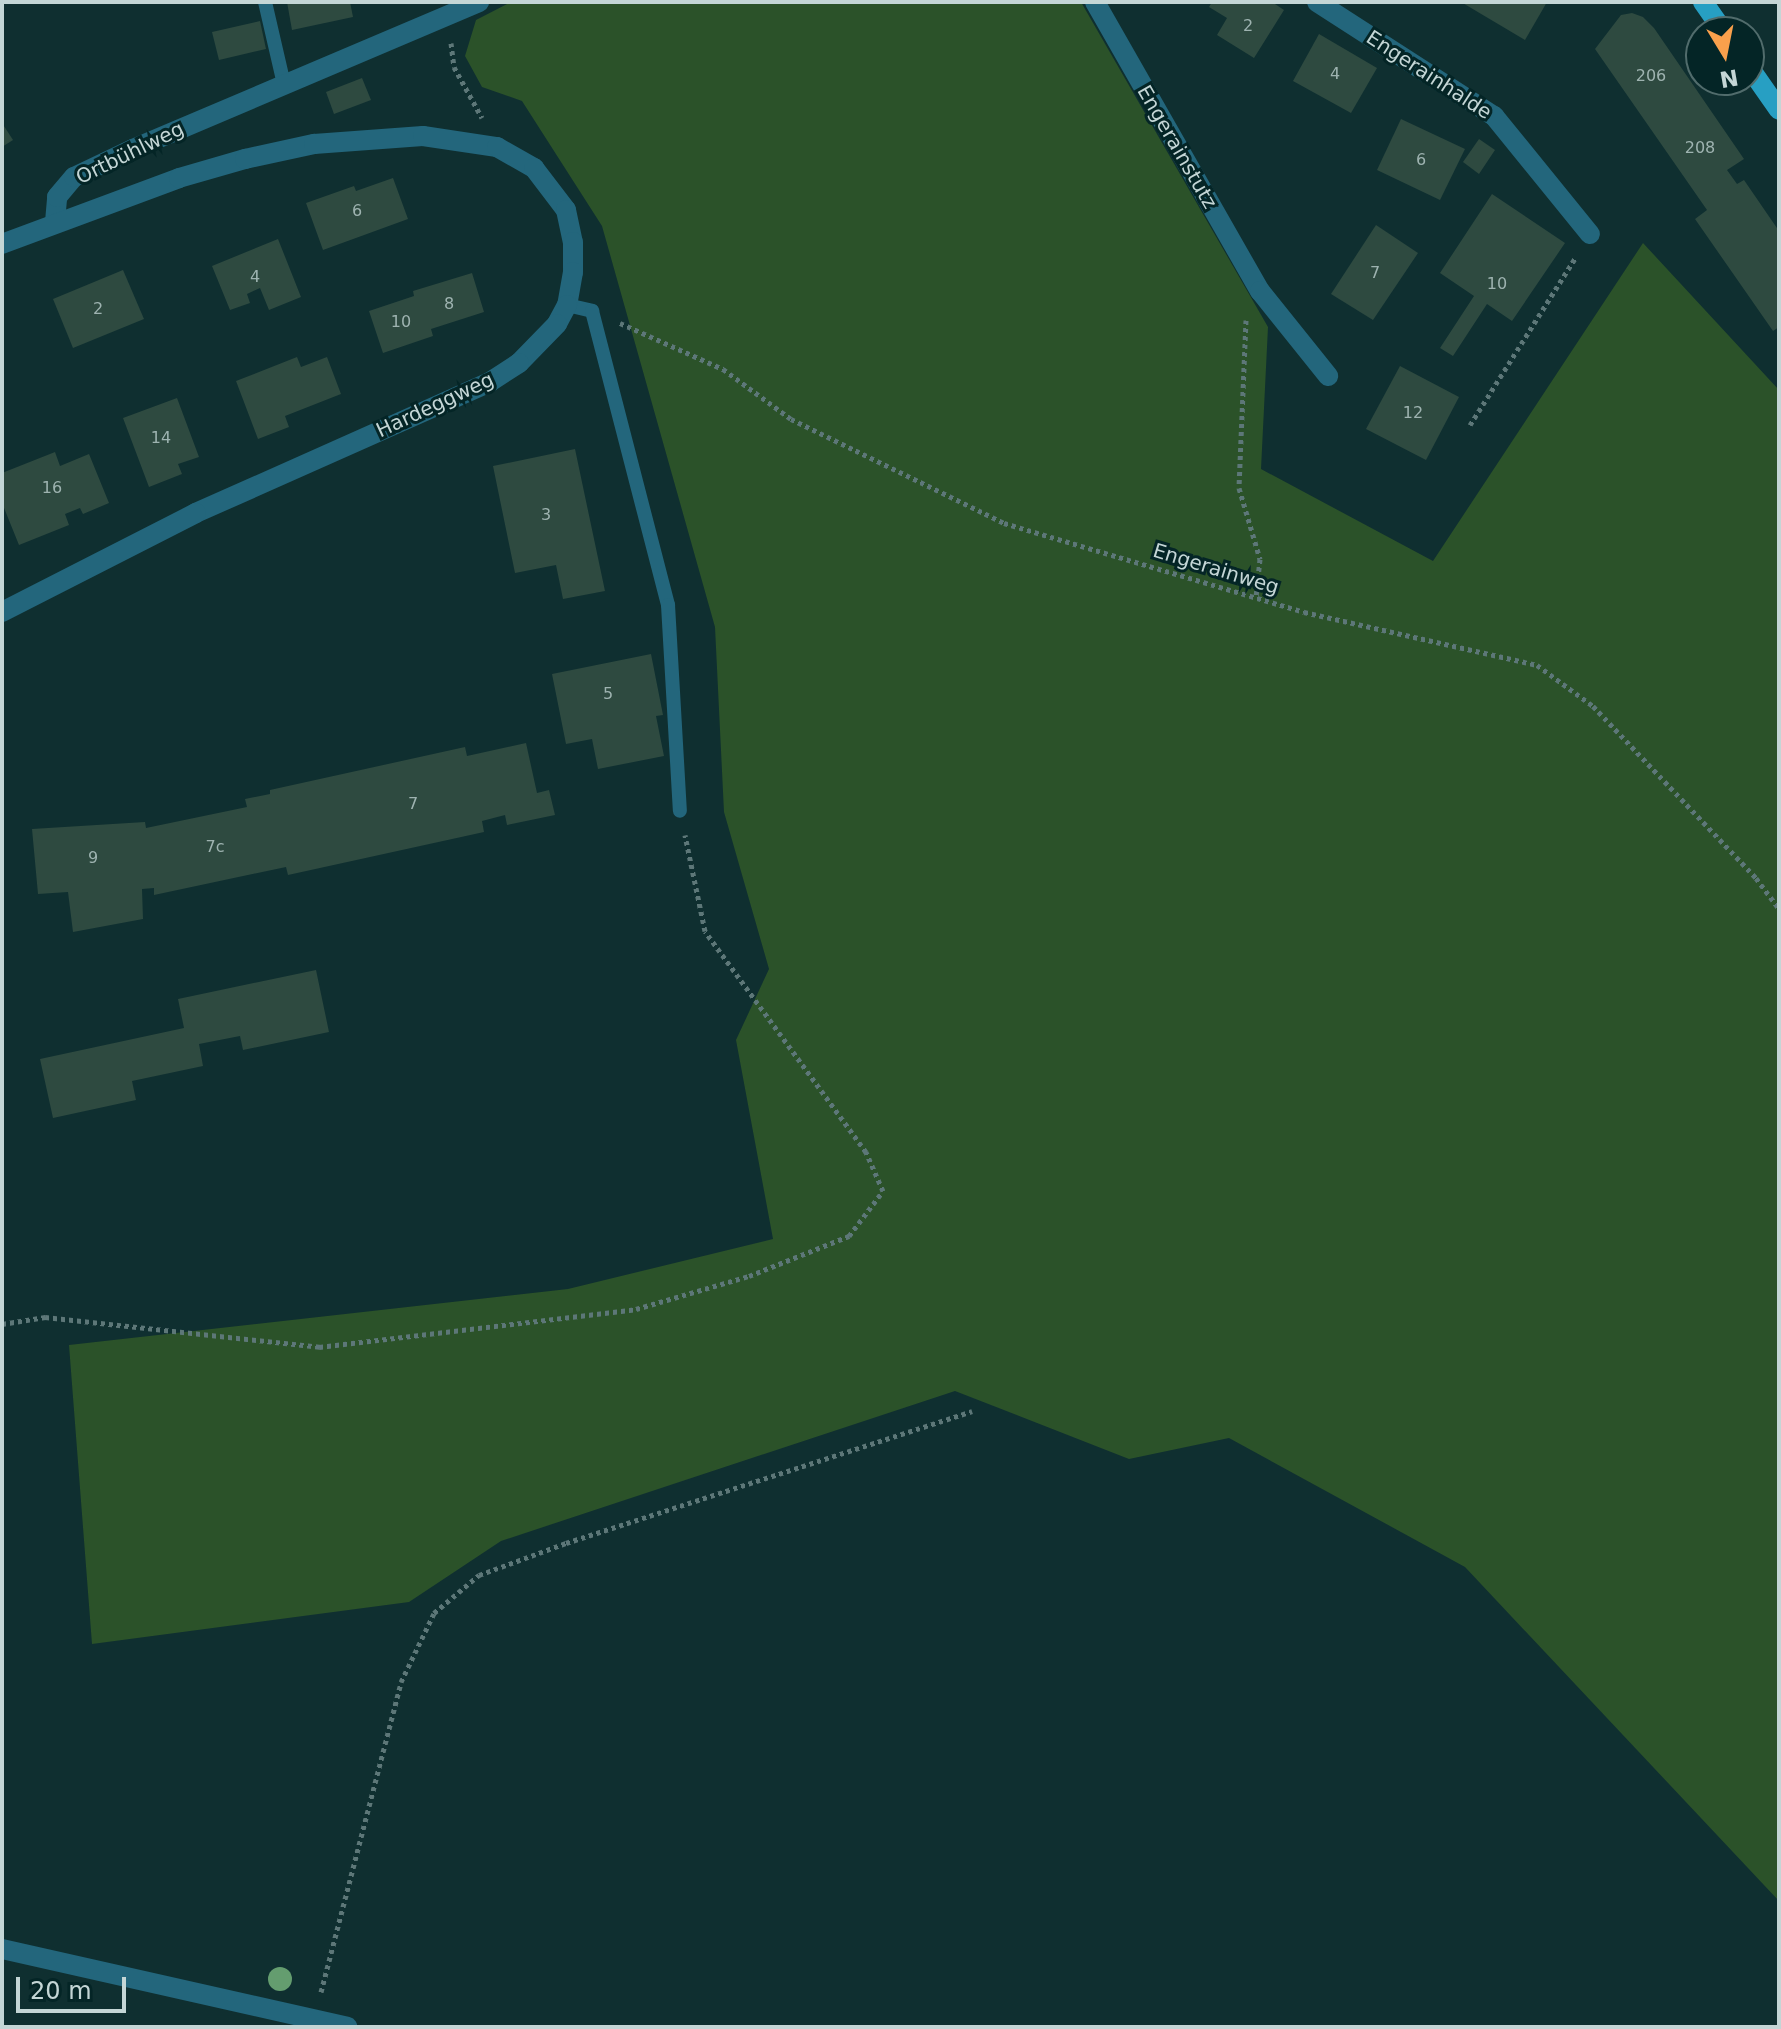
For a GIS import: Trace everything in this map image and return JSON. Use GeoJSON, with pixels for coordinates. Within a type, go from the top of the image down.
{"type":"FeatureCollection","features":[{"type":"Feature","properties":{"kind":"main road"},"geometry":{"type":"LineString","coordinates":[[1765,90],[1779,110]]}},
{"type":"Feature","properties":{"kind":"street","name":"Ortbühlweg"},"geometry":{"type":"LineString","coordinates":[[55,222],[57,197],[74,177],[479,2]]}},
{"type":"Feature","properties":{"kind":"street","name":"Engerainstutz"},"geometry":{"type":"LineString","coordinates":[[1095,2],[1255,283]]}},
{"type":"Feature","properties":{"kind":"street","name":"Engerainhalde"},"geometry":{"type":"LineString","coordinates":[[1317,2],[1494,116],[1590,234]]}},
{"type":"Feature","properties":{"kind":"street","name":"Hardeggweg"},"geometry":{"type":"LineString","coordinates":[[2,612],[196,513],[490,382],[542,342],[567,305],[573,272],[573,242],[566,210],[534,168],[497,147],[423,136],[314,144],[179,178],[55,222]]}},
{"type":"Feature","properties":{"kind":"street"},"geometry":{"type":"LineString","coordinates":[[2,244],[55,222]]}},
{"type":"Feature","properties":{"kind":"street"},"geometry":{"type":"LineString","coordinates":[[1255,283],[1328,376]]}},
{"type":"Feature","properties":{"kind":"street"},"geometry":{"type":"LineString","coordinates":[[2,1949],[347,2027]]}},
{"type":"Feature","properties":{"kind":"lane"},"geometry":{"type":"LineString","coordinates":[[265,2],[284,84]]}},
{"type":"Feature","properties":{"kind":"lane"},"geometry":{"type":"LineString","coordinates":[[567,305],[592,311],[668,605],[680,811]]}},
{"type":"Feature","properties":{"kind":"path"},"geometry":{"type":"LineString","coordinates":[[453,36],[454,67],[497,147]]}},
{"type":"Feature","properties":{"kind":"path"},"geometry":{"type":"LineString","coordinates":[[1470,425],[1590,234]]}},
{"type":"Feature","properties":{"kind":"path"},"geometry":{"type":"LineString","coordinates":[[1255,283],[1243,352],[1239,488],[1260,559],[1256,598]]}},
{"type":"Feature","properties":{"kind":"path","name":"Engerainweg"},"geometry":{"type":"LineString","coordinates":[[592,311],[723,369],[791,419],[1004,523],[1256,598],[1537,665],[1593,706],[1756,878],[1779,909]]}},
{"type":"Feature","properties":{"kind":"path"},"geometry":{"type":"LineString","coordinates":[[2,1324],[45,1317],[319,1347],[636,1309],[749,1276],[849,1236],[883,1191],[866,1152],[705,931],[680,811]]}},
{"type":"Feature","properties":{"kind":"path"},"geometry":{"type":"LineString","coordinates":[[314,2018],[401,1682],[434,1613],[479,1575],[566,1543],[972,1411]]}},
{"type":"Feature","properties":{"kind":"green space"},"geometry":{"type":"Polygon","coordinates":[[[511,2],[1081,2],[1268,327],[1261,469],[1433,561],[1643,243],[1779,390],[1779,1901],[1465,1567],[1229,1438],[1129,1459],[955,1391],[501,1541],[409,1602],[92,1644],[69,1345],[568,1289],[773,1239],[736,1040],[769,969],[724,812],[715,627],[602,226],[522,101],[482,87],[465,56],[476,20],[511,2]]]}},
{"type":"Feature","properties":{"kind":"building"},"geometry":{"type":"Polygon","coordinates":[[[287,2],[350,2],[353,17],[292,30],[287,2]]]}},
{"type":"Feature","properties":{"kind":"building"},"geometry":{"type":"Polygon","coordinates":[[[1212,2],[1272,2],[1284,10],[1254,58],[1217,35],[1227,18],[1209,7],[1212,2]]]}},
{"type":"Feature","properties":{"kind":"building"},"geometry":{"type":"Polygon","coordinates":[[[1461,2],[1547,2],[1525,40],[1461,2]]]}},
{"type":"Feature","properties":{"kind":"building"},"geometry":{"type":"Polygon","coordinates":[[[1632,13],[1643,17],[1654,28],[1685,73],[1685,96],[1701,96],[1744,159],[1727,170],[1737,184],[1744,180],[1779,231],[1779,327],[1773,331],[1695,219],[1707,210],[1595,49],[1621,15],[1632,13]]]}},
{"type":"Feature","properties":{"kind":"building"},"geometry":{"type":"Polygon","coordinates":[[[260,21],[266,49],[219,60],[212,32],[260,21]]]}},
{"type":"Feature","properties":{"kind":"building"},"geometry":{"type":"Polygon","coordinates":[[[1319,34],[1377,68],[1351,113],[1293,81],[1319,34]]]}},
{"type":"Feature","properties":{"kind":"building"},"geometry":{"type":"Polygon","coordinates":[[[362,78],[371,100],[334,114],[326,92],[362,78]]]}},
{"type":"Feature","properties":{"kind":"building"},"geometry":{"type":"Polygon","coordinates":[[[1401,119],[1465,149],[1440,200],[1377,170],[1401,119]]]}},
{"type":"Feature","properties":{"kind":"building"},"geometry":{"type":"Polygon","coordinates":[[[2,123],[13,140],[2,147],[2,123]]]}},
{"type":"Feature","properties":{"kind":"building"},"geometry":{"type":"Polygon","coordinates":[[[1479,139],[1495,150],[1479,174],[1463,162],[1479,139]]]}},
{"type":"Feature","properties":{"kind":"building"},"geometry":{"type":"Polygon","coordinates":[[[393,178],[408,219],[323,250],[306,203],[354,186],[356,191],[393,178]]]}},
{"type":"Feature","properties":{"kind":"building"},"geometry":{"type":"Polygon","coordinates":[[[1492,194],[1565,243],[1512,321],[1487,304],[1453,356],[1440,348],[1474,296],[1440,273],[1492,194]]]}},
{"type":"Feature","properties":{"kind":"building"},"geometry":{"type":"Polygon","coordinates":[[[1376,225],[1418,253],[1373,320],[1331,294],[1376,225]]]}},
{"type":"Feature","properties":{"kind":"building"},"geometry":{"type":"Polygon","coordinates":[[[278,239],[301,297],[269,310],[260,288],[247,294],[250,303],[230,310],[212,266],[278,239]]]}},
{"type":"Feature","properties":{"kind":"building"},"geometry":{"type":"Polygon","coordinates":[[[123,270],[144,319],[73,348],[53,299],[123,270]]]}},
{"type":"Feature","properties":{"kind":"building"},"geometry":{"type":"Polygon","coordinates":[[[472,273],[484,312],[431,329],[433,336],[383,353],[369,311],[414,296],[413,291],[472,273]]]}},
{"type":"Feature","properties":{"kind":"building"},"geometry":{"type":"Polygon","coordinates":[[[297,357],[301,367],[327,357],[341,394],[285,416],[289,427],[258,439],[236,381],[297,357]]]}},
{"type":"Feature","properties":{"kind":"building"},"geometry":{"type":"Polygon","coordinates":[[[1400,366],[1459,397],[1426,460],[1366,429],[1400,366]]]}},
{"type":"Feature","properties":{"kind":"building"},"geometry":{"type":"Polygon","coordinates":[[[177,398],[199,457],[178,464],[182,474],[149,487],[123,418],[177,398]]]}},
{"type":"Feature","properties":{"kind":"building"},"geometry":{"type":"Polygon","coordinates":[[[575,449],[605,591],[563,599],[556,565],[515,573],[493,466],[575,449]]]}},
{"type":"Feature","properties":{"kind":"building"},"geometry":{"type":"Polygon","coordinates":[[[55,452],[60,466],[89,454],[109,503],[83,514],[80,508],[65,514],[69,525],[19,545],[2,503],[2,473],[55,452]]]}},
{"type":"Feature","properties":{"kind":"building"},"geometry":{"type":"Polygon","coordinates":[[[651,654],[663,715],[656,716],[664,756],[598,769],[592,739],[566,744],[552,674],[651,654]]]}},
{"type":"Feature","properties":{"kind":"building"},"geometry":{"type":"Polygon","coordinates":[[[526,743],[537,793],[549,790],[555,815],[507,825],[505,815],[482,821],[484,832],[288,875],[286,867],[154,895],[154,888],[142,889],[143,919],[73,932],[68,892],[38,894],[32,829],[145,822],[146,828],[247,807],[245,799],[270,794],[270,790],[465,747],[467,756],[526,743]]]}},
{"type":"Feature","properties":{"kind":"building"},"geometry":{"type":"Polygon","coordinates":[[[316,970],[329,1032],[243,1050],[240,1036],[199,1044],[203,1066],[132,1081],[136,1100],[53,1118],[40,1059],[184,1028],[178,999],[316,970]]]}}]}
